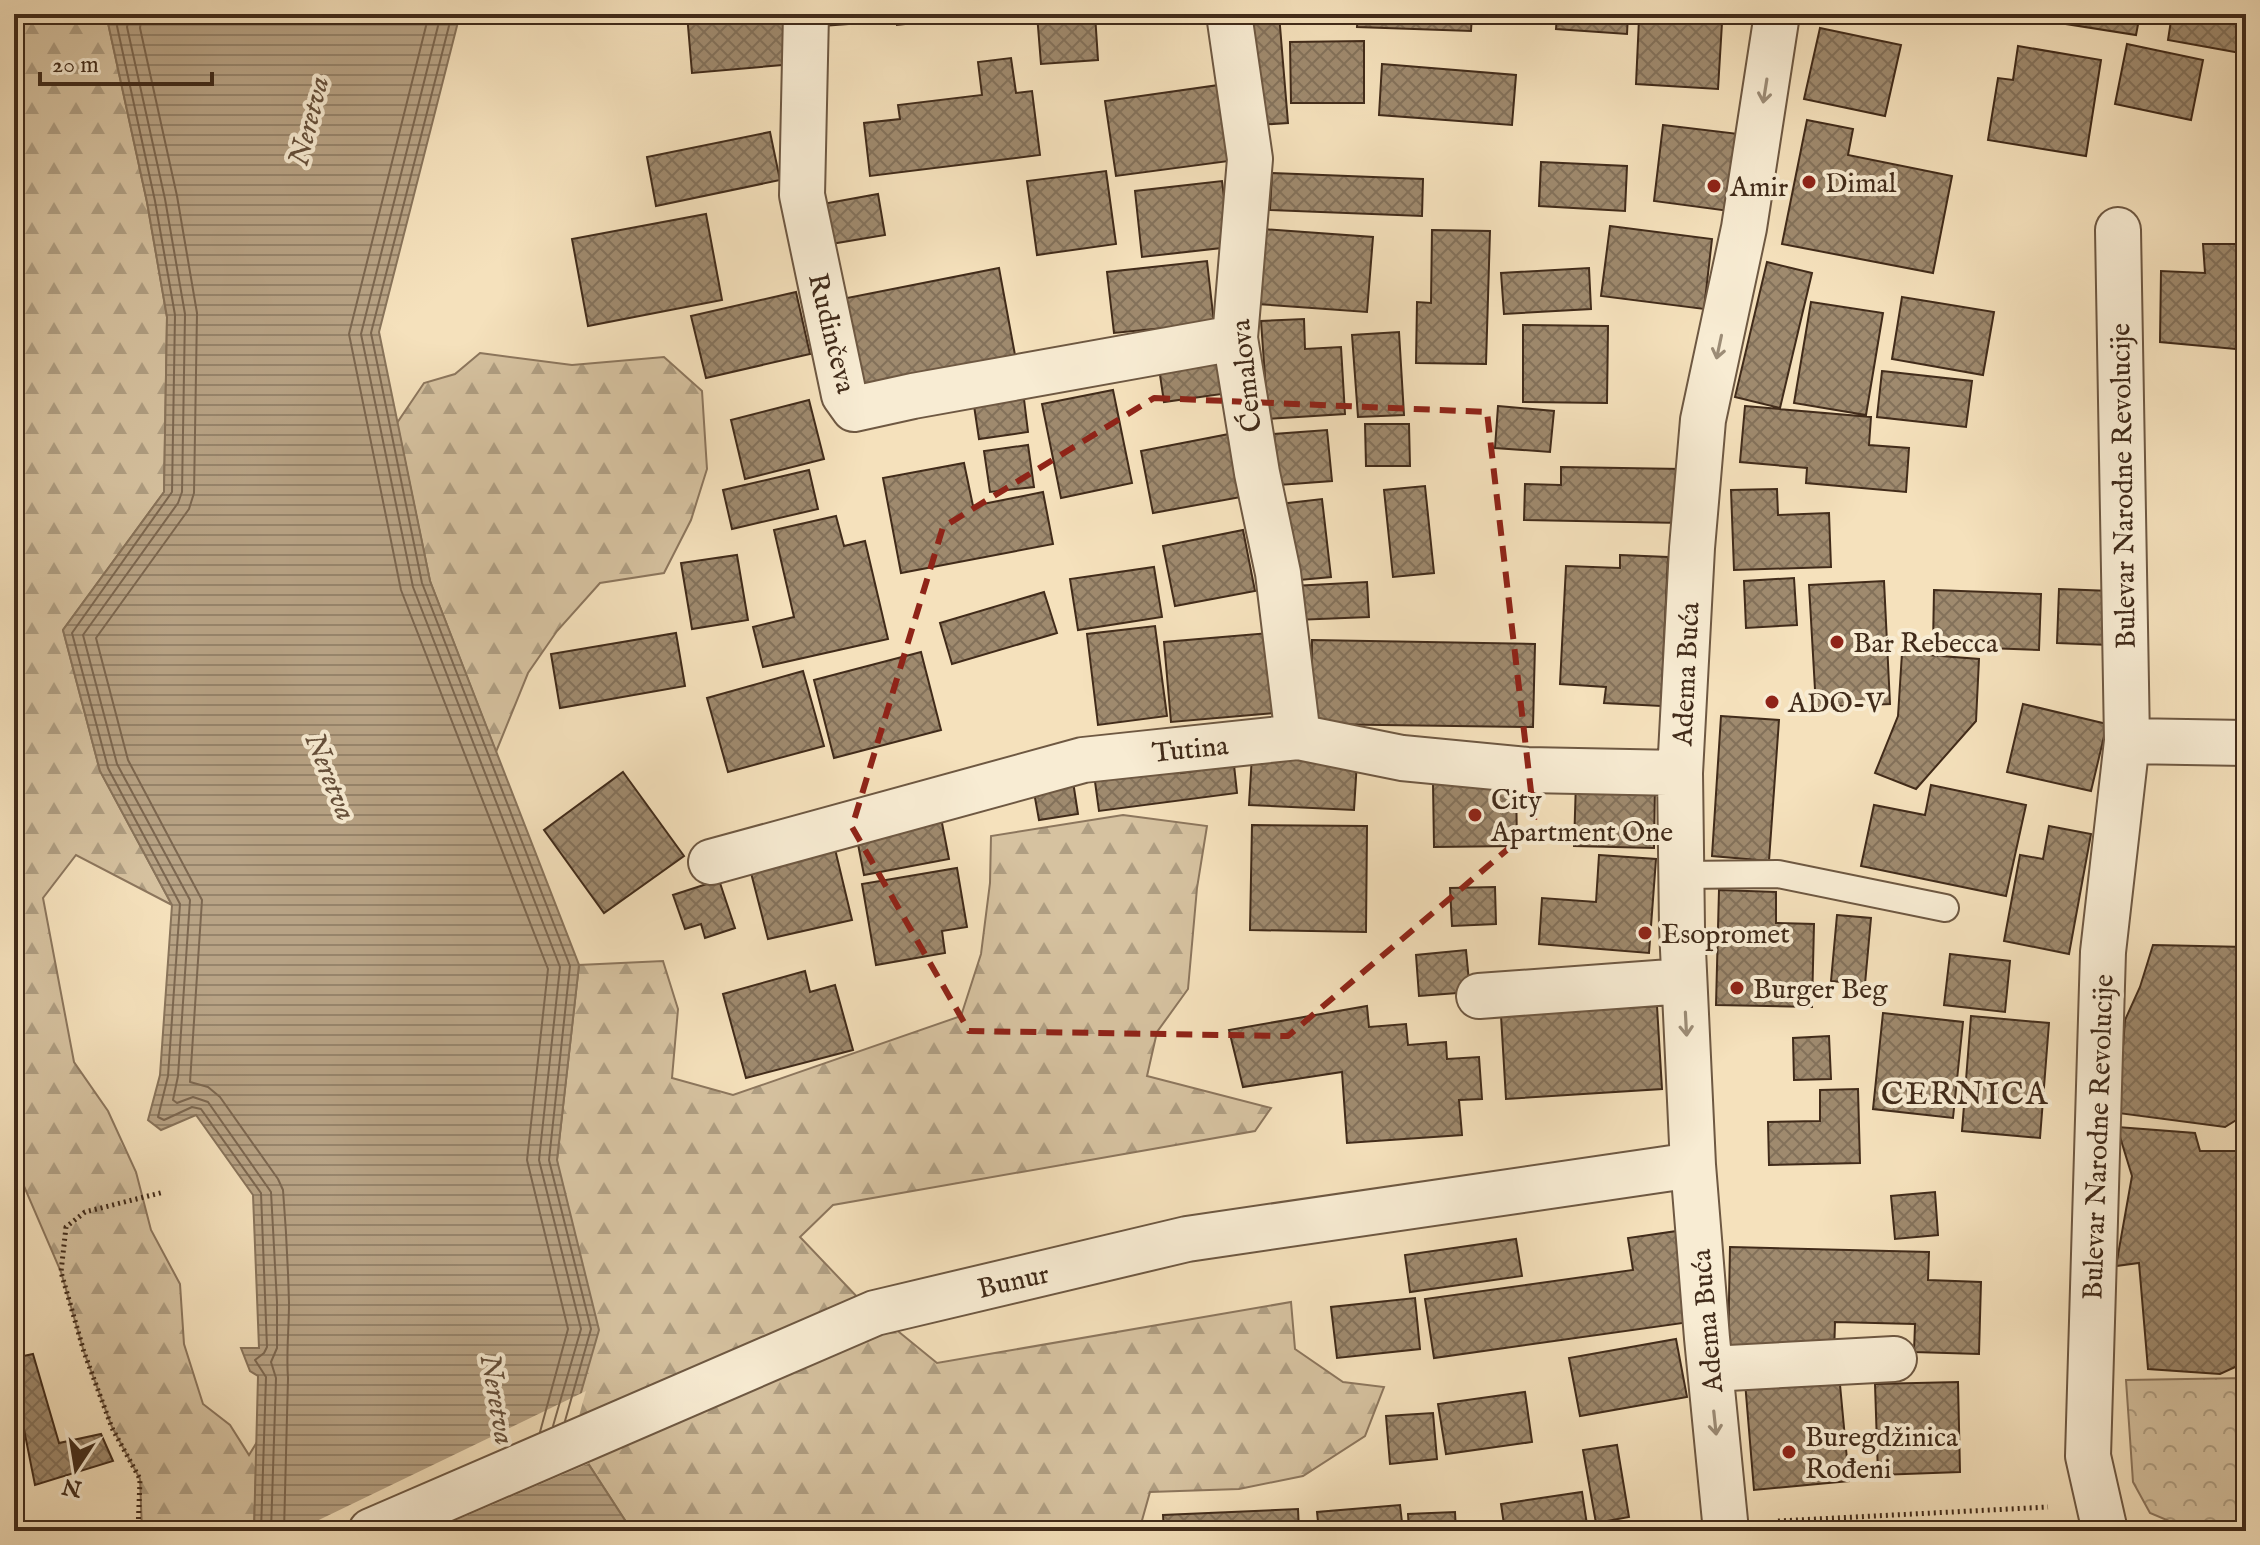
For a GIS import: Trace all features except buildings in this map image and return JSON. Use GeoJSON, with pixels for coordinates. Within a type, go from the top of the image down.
{"type":"FeatureCollection","features":[{"type":"Feature","properties":{"kind":"street","name":"Rudinčeva"},"geometry":{"type":"LineString","coordinates":[[806,14],[802,195],[844,395],[854,409],[1235,338]]}},
{"type":"Feature","properties":{"kind":"street","name":"Ćemalova"},"geometry":{"type":"LineString","coordinates":[[1229,14],[1250,159],[1235,338],[1257,473],[1278,573],[1298,737]]}},
{"type":"Feature","properties":{"kind":"street","name":"Adema Buća"},"geometry":{"type":"LineString","coordinates":[[1746,1526],[1710,1369],[1693,1165],[1684,981],[1680,773],[1692,548],[1703,420],[1744,228],[1777,14]]}},
{"type":"Feature","properties":{"kind":"street","name":"Bulevar Narodne Revolucije"},"geometry":{"type":"LineString","coordinates":[[2101,1518],[2088,1456],[2088,1441],[2103,952],[2127,741],[2118,230]]}},
{"type":"Feature","properties":{"kind":"street","name":"Tutina"},"geometry":{"type":"LineString","coordinates":[[711,862],[1083,760],[1298,737],[1402,758],[1527,770],[1680,773]]}},
{"type":"Feature","properties":{"kind":"street"},"geometry":{"type":"LineString","coordinates":[[2127,741],[2246,743]]}},
{"type":"Feature","properties":{"kind":"street"},"geometry":{"type":"LineString","coordinates":[[1479,996],[1684,981]]}},
{"type":"Feature","properties":{"kind":"street","name":"Bunur"},"geometry":{"type":"LineString","coordinates":[[371,1531],[875,1313],[1187,1239],[1693,1165]]}},
{"type":"Feature","properties":{"kind":"street"},"geometry":{"type":"LineString","coordinates":[[1710,1369],[1894,1359]]}},
{"type":"Feature","properties":{"kind":"lane"},"geometry":{"type":"LineString","coordinates":[[1681,875],[1778,874],[1945,908]]}},
{"type":"Feature","properties":{"kind":"path"},"geometry":{"type":"LineString","coordinates":[[138,1531],[140,1479],[112,1428],[84,1352],[61,1272],[66,1227],[85,1212],[164,1192]]}},
{"type":"Feature","properties":{"kind":"path"},"geometry":{"type":"LineString","coordinates":[[1746,1526],[2101,1518]]}},
{"type":"Feature","properties":{"kind":"highlighted area"},"geometry":{"type":"Polygon","coordinates":[[[1154,398],[1487,412],[1535,826],[1288,1036],[969,1031],[852,827],[943,527],[1154,398]]]}},
{"type":"Feature","properties":{"kind":"green space"},"geometry":{"type":"Polygon","coordinates":[[[14,14],[113,14],[108,23],[147,202],[167,317],[164,492],[63,630],[100,771],[172,905],[76,855],[43,898],[74,1062],[108,1111],[136,1172],[151,1230],[180,1284],[184,1344],[203,1404],[230,1425],[249,1455],[257,1442],[254,1531],[142,1531],[140,1479],[112,1427],[84,1352],[61,1272],[14,1163],[14,14]]]}},
{"type":"Feature","properties":{"kind":"green space"},"geometry":{"type":"Polygon","coordinates":[[[480,353],[572,365],[664,357],[702,391],[707,469],[691,520],[664,573],[600,583],[557,631],[528,673],[496,752],[430,581],[397,423],[424,383],[455,374],[480,353]]]}},
{"type":"Feature","properties":{"kind":"green space"},"geometry":{"type":"Polygon","coordinates":[[[1123,815],[1207,826],[1197,888],[1188,989],[1157,1032],[1147,1076],[1271,1108],[1255,1131],[833,1205],[800,1237],[861,1301],[937,1363],[1291,1302],[1295,1349],[1343,1382],[1384,1387],[1365,1436],[1303,1476],[1239,1489],[1150,1492],[1139,1531],[632,1531],[569,1434],[557,1160],[579,965],[663,961],[678,1009],[672,1078],[733,1095],[961,1016],[981,954],[990,883],[991,836],[1123,815]]]}},
{"type":"Feature","properties":{"kind":"green space"},"geometry":{"type":"Polygon","coordinates":[[[2246,1378],[2246,1531],[2193,1531],[2150,1513],[2133,1482],[2126,1380],[2246,1378]]]}},
{"type":"Feature","properties":{"kind":"water","name":"Neretva"},"geometry":{"type":"Polygon","coordinates":[[[113,14],[460,14],[379,332],[430,581],[579,965],[557,1160],[599,1330],[569,1434],[632,1531],[254,1531],[258,1376],[250,1371],[241,1348],[259,1348],[253,1195],[196,1115],[161,1130],[148,1120],[160,1075],[172,905],[100,771],[63,630],[164,492],[167,317],[147,202],[108,23],[113,14]]]}},
{"type":"Feature","properties":{"kind":"pier"},"geometry":{"type":"Polygon","coordinates":[[[586,1391],[574,1434],[592,1462],[431,1531],[296,1531],[586,1391]]]}},
{"type":"Feature","properties":{"kind":"place","name":"Dimal"},"geometry":{"type":"Point","coordinates":[1809,182]}},
{"type":"Feature","properties":{"kind":"place","name":"Amir"},"geometry":{"type":"Point","coordinates":[1714,186]}},
{"type":"Feature","properties":{"kind":"place","name":"Bar Rebecca"},"geometry":{"type":"Point","coordinates":[1837,642]}},
{"type":"Feature","properties":{"kind":"place","name":"ADO-V"},"geometry":{"type":"Point","coordinates":[1772,702]}},
{"type":"Feature","properties":{"kind":"place","name":"City Apartment One"},"geometry":{"type":"Point","coordinates":[1475,815]}},
{"type":"Feature","properties":{"kind":"place","name":"Esopromet"},"geometry":{"type":"Point","coordinates":[1645,933]}},
{"type":"Feature","properties":{"kind":"place","name":"Burger Beg"},"geometry":{"type":"Point","coordinates":[1737,988]}},
{"type":"Feature","properties":{"kind":"place","name":"Buregdžinica Rođeni"},"geometry":{"type":"Point","coordinates":[1789,1452]}},
{"type":"Feature","properties":{"kind":"district","name":"CERNICA"},"geometry":{"type":"Point","coordinates":[1965,1093]}}]}
